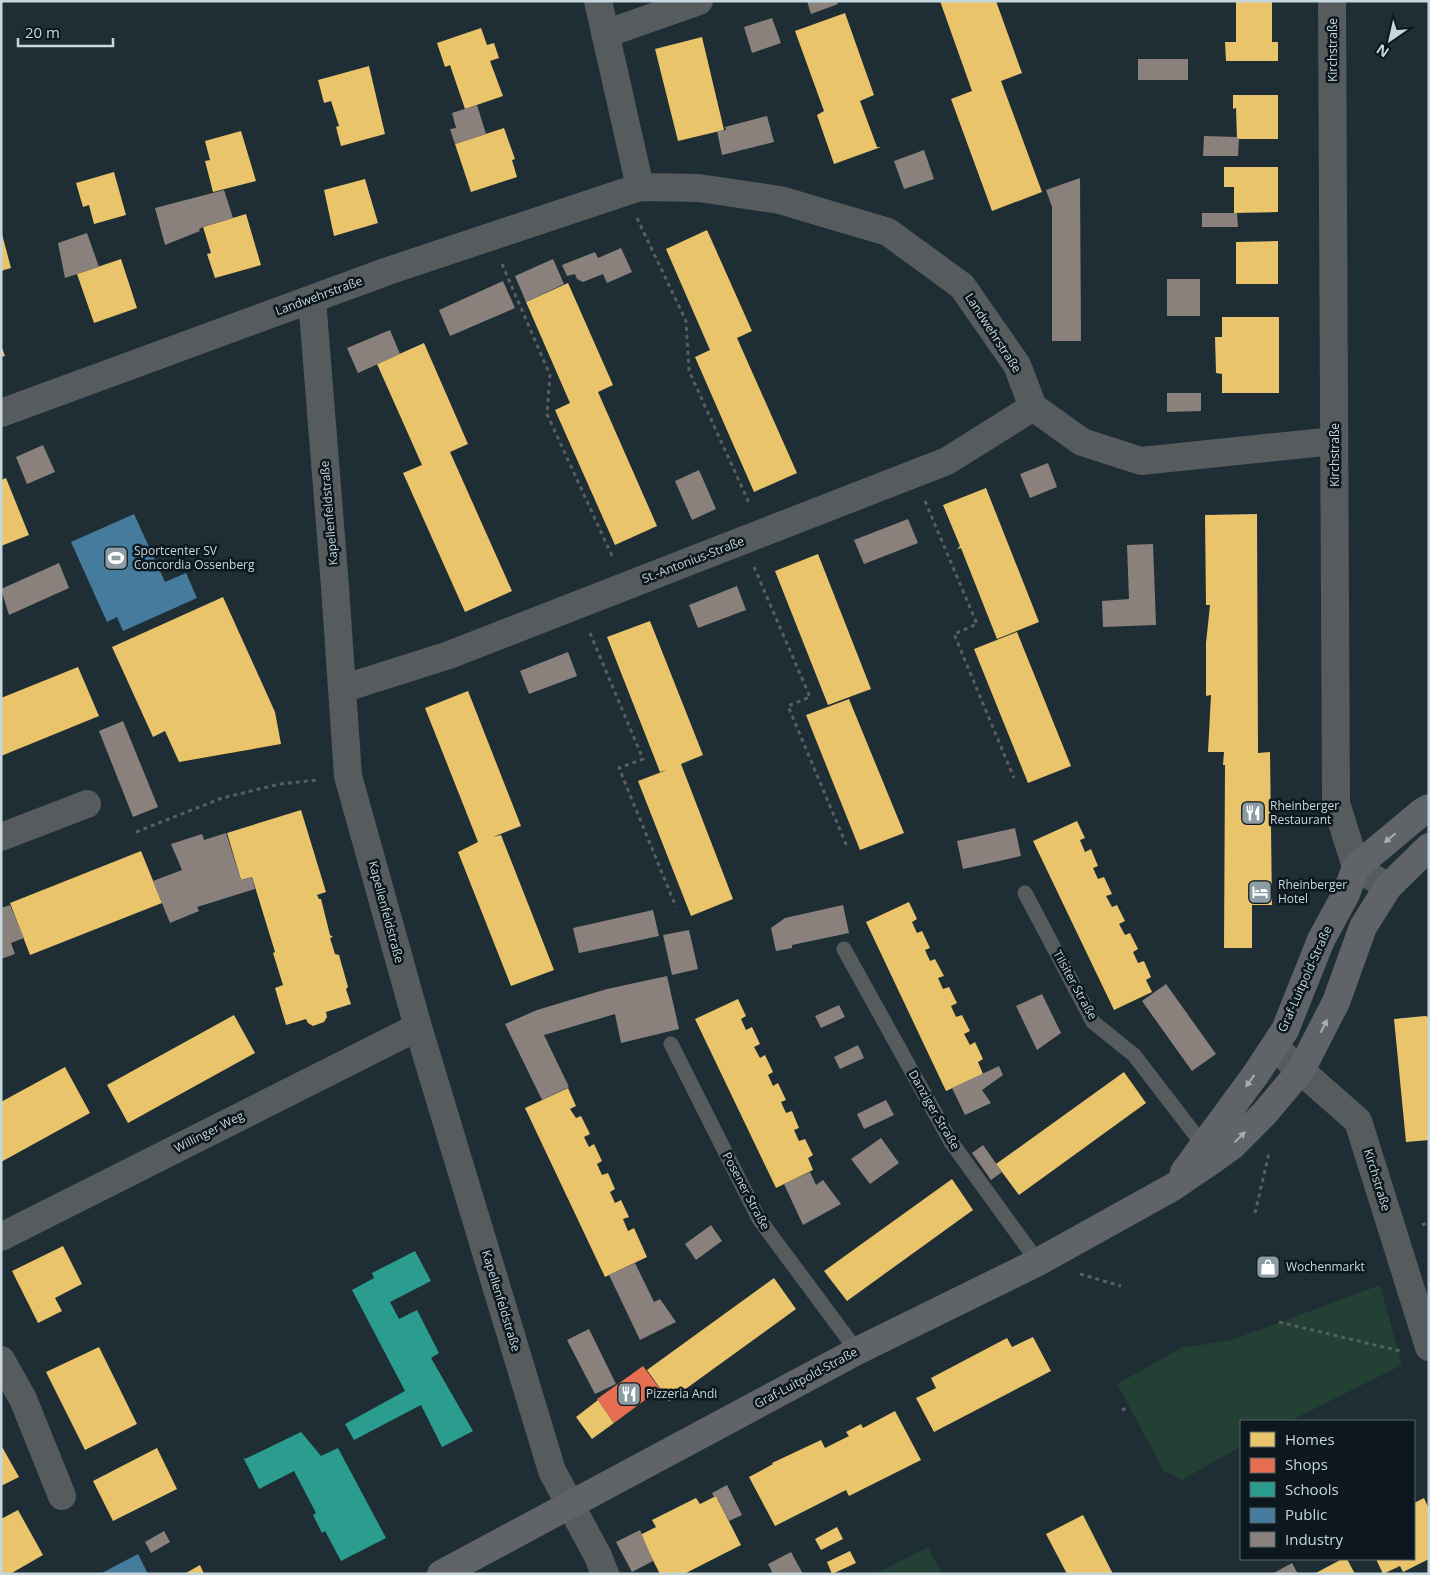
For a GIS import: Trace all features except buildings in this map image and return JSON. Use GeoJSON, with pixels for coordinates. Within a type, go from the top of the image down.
{"type":"FeatureCollection","features":[{"type":"Feature","properties":{"kind":"street"},"geometry":{"type":"LineString","coordinates":[[598,1],[633,189]]}},
{"type":"Feature","properties":{"kind":"street"},"geometry":{"type":"LineString","coordinates":[[605,34],[699,1]]}},
{"type":"Feature","properties":{"kind":"street","name":"Kirchstraße"},"geometry":{"type":"LineString","coordinates":[[1332,1],[1336,803],[1356,867]]}},
{"type":"Feature","properties":{"kind":"street","name":"Landwehrstraße"},"geometry":{"type":"LineString","coordinates":[[1,413],[312,299],[633,189],[699,188],[780,200],[888,232],[962,286],[1016,365],[1033,407]]}},
{"type":"Feature","properties":{"kind":"street","name":"Kapellenfeldstraße"},"geometry":{"type":"LineString","coordinates":[[312,299],[348,776],[418,1027],[552,1471],[598,1556],[605,1574]]}},
{"type":"Feature","properties":{"kind":"street"},"geometry":{"type":"LineString","coordinates":[[1033,407],[1082,442],[1141,461],[1334,441]]}},
{"type":"Feature","properties":{"kind":"street","name":"St.-Antonius-Straße"},"geometry":{"type":"LineString","coordinates":[[342,689],[449,655],[947,462],[1033,407]]}},
{"type":"Feature","properties":{"kind":"street"},"geometry":{"type":"LineString","coordinates":[[1,837],[87,804]]}},
{"type":"Feature","properties":{"kind":"street","name":"Graf-Luitpold-Straße"},"geometry":{"type":"LineString","coordinates":[[441,1574],[857,1351],[1038,1262],[1173,1187],[1208,1152],[1285,1030],[1321,940],[1346,894],[1356,867],[1429,808]]}},
{"type":"Feature","properties":{"kind":"street","name":"Graf-Luitpold-Straße"},"geometry":{"type":"LineString","coordinates":[[1208,1152],[1232,1146],[1264,1114],[1301,1070],[1336,1002],[1362,927],[1388,887],[1429,847]]}},
{"type":"Feature","properties":{"kind":"street"},"geometry":{"type":"LineString","coordinates":[[1356,867],[1388,887]]}},
{"type":"Feature","properties":{"kind":"street","name":"Willinger Weg"},"geometry":{"type":"LineString","coordinates":[[1,1237],[418,1027]]}},
{"type":"Feature","properties":{"kind":"street","name":"Kirchstraße"},"geometry":{"type":"LineString","coordinates":[[1274,1046],[1358,1121],[1417,1350]]}},
{"type":"Feature","properties":{"kind":"street"},"geometry":{"type":"LineString","coordinates":[[1,1360],[24,1399],[62,1496]]}},
{"type":"Feature","properties":{"kind":"lane","name":"Tilsiter Straße"},"geometry":{"type":"LineString","coordinates":[[1025,893],[1093,1022],[1134,1054],[1208,1152]]}},
{"type":"Feature","properties":{"kind":"lane","name":"Danziger Straße"},"geometry":{"type":"LineString","coordinates":[[844,949],[951,1142],[1038,1262]]}},
{"type":"Feature","properties":{"kind":"lane","name":"Posener Straße"},"geometry":{"type":"LineString","coordinates":[[671,1044],[759,1219],[857,1351]]}},
{"type":"Feature","properties":{"kind":"path"},"geometry":{"type":"LineString","coordinates":[[633,189],[686,321],[689,371],[753,537],[810,697],[788,706],[848,849]]}},
{"type":"Feature","properties":{"kind":"path"},"geometry":{"type":"LineString","coordinates":[[490,237],[550,375],[547,414],[626,586]]}},
{"type":"Feature","properties":{"kind":"path"},"geometry":{"type":"LineString","coordinates":[[914,475],[977,624],[954,634],[1014,778]]}},
{"type":"Feature","properties":{"kind":"path"},"geometry":{"type":"LineString","coordinates":[[578,604],[643,760],[619,768],[676,907]]}},
{"type":"Feature","properties":{"kind":"path"},"geometry":{"type":"LineString","coordinates":[[136,832],[222,798],[280,784],[348,776]]}},
{"type":"Feature","properties":{"kind":"path"},"geometry":{"type":"LineString","coordinates":[[1254,1213],[1271,1146],[1264,1114]]}},
{"type":"Feature","properties":{"kind":"path"},"geometry":{"type":"LineString","coordinates":[[1279,1322],[1417,1350]]}},
{"type":"Feature","properties":{"kind":"path"},"geometry":{"type":"LineString","coordinates":[[1122,1410],[1129,1407]]}},
{"type":"Feature","properties":{"kind":"green space"},"geometry":{"type":"Polygon","coordinates":[[[1380,1285],[1402,1365],[1292,1420],[1240,1420],[1240,1447],[1182,1480],[1164,1471],[1117,1384],[1181,1348],[1232,1340],[1380,1285]]]}},
{"type":"Feature","properties":{"kind":"green space"},"geometry":{"type":"Polygon","coordinates":[[[928,1547],[942,1574],[874,1574],[928,1547]]]}},
{"type":"Feature","properties":{"kind":"place","name":"Sportcenter SV Concordia Ossenberg"},"geometry":{"type":"Point","coordinates":[116,558]}},
{"type":"Feature","properties":{"kind":"place","name":"Rheinberger Restaurant"},"geometry":{"type":"Point","coordinates":[1253,813]}},
{"type":"Feature","properties":{"kind":"place","name":"Rheinberger Hotel"},"geometry":{"type":"Point","coordinates":[1260,892]}},
{"type":"Feature","properties":{"kind":"place","name":"Wochenmarkt"},"geometry":{"type":"Point","coordinates":[1268,1267]}},
{"type":"Feature","properties":{"kind":"place","name":"Pizzeria Andi"},"geometry":{"type":"Point","coordinates":[629,1394]}}]}
